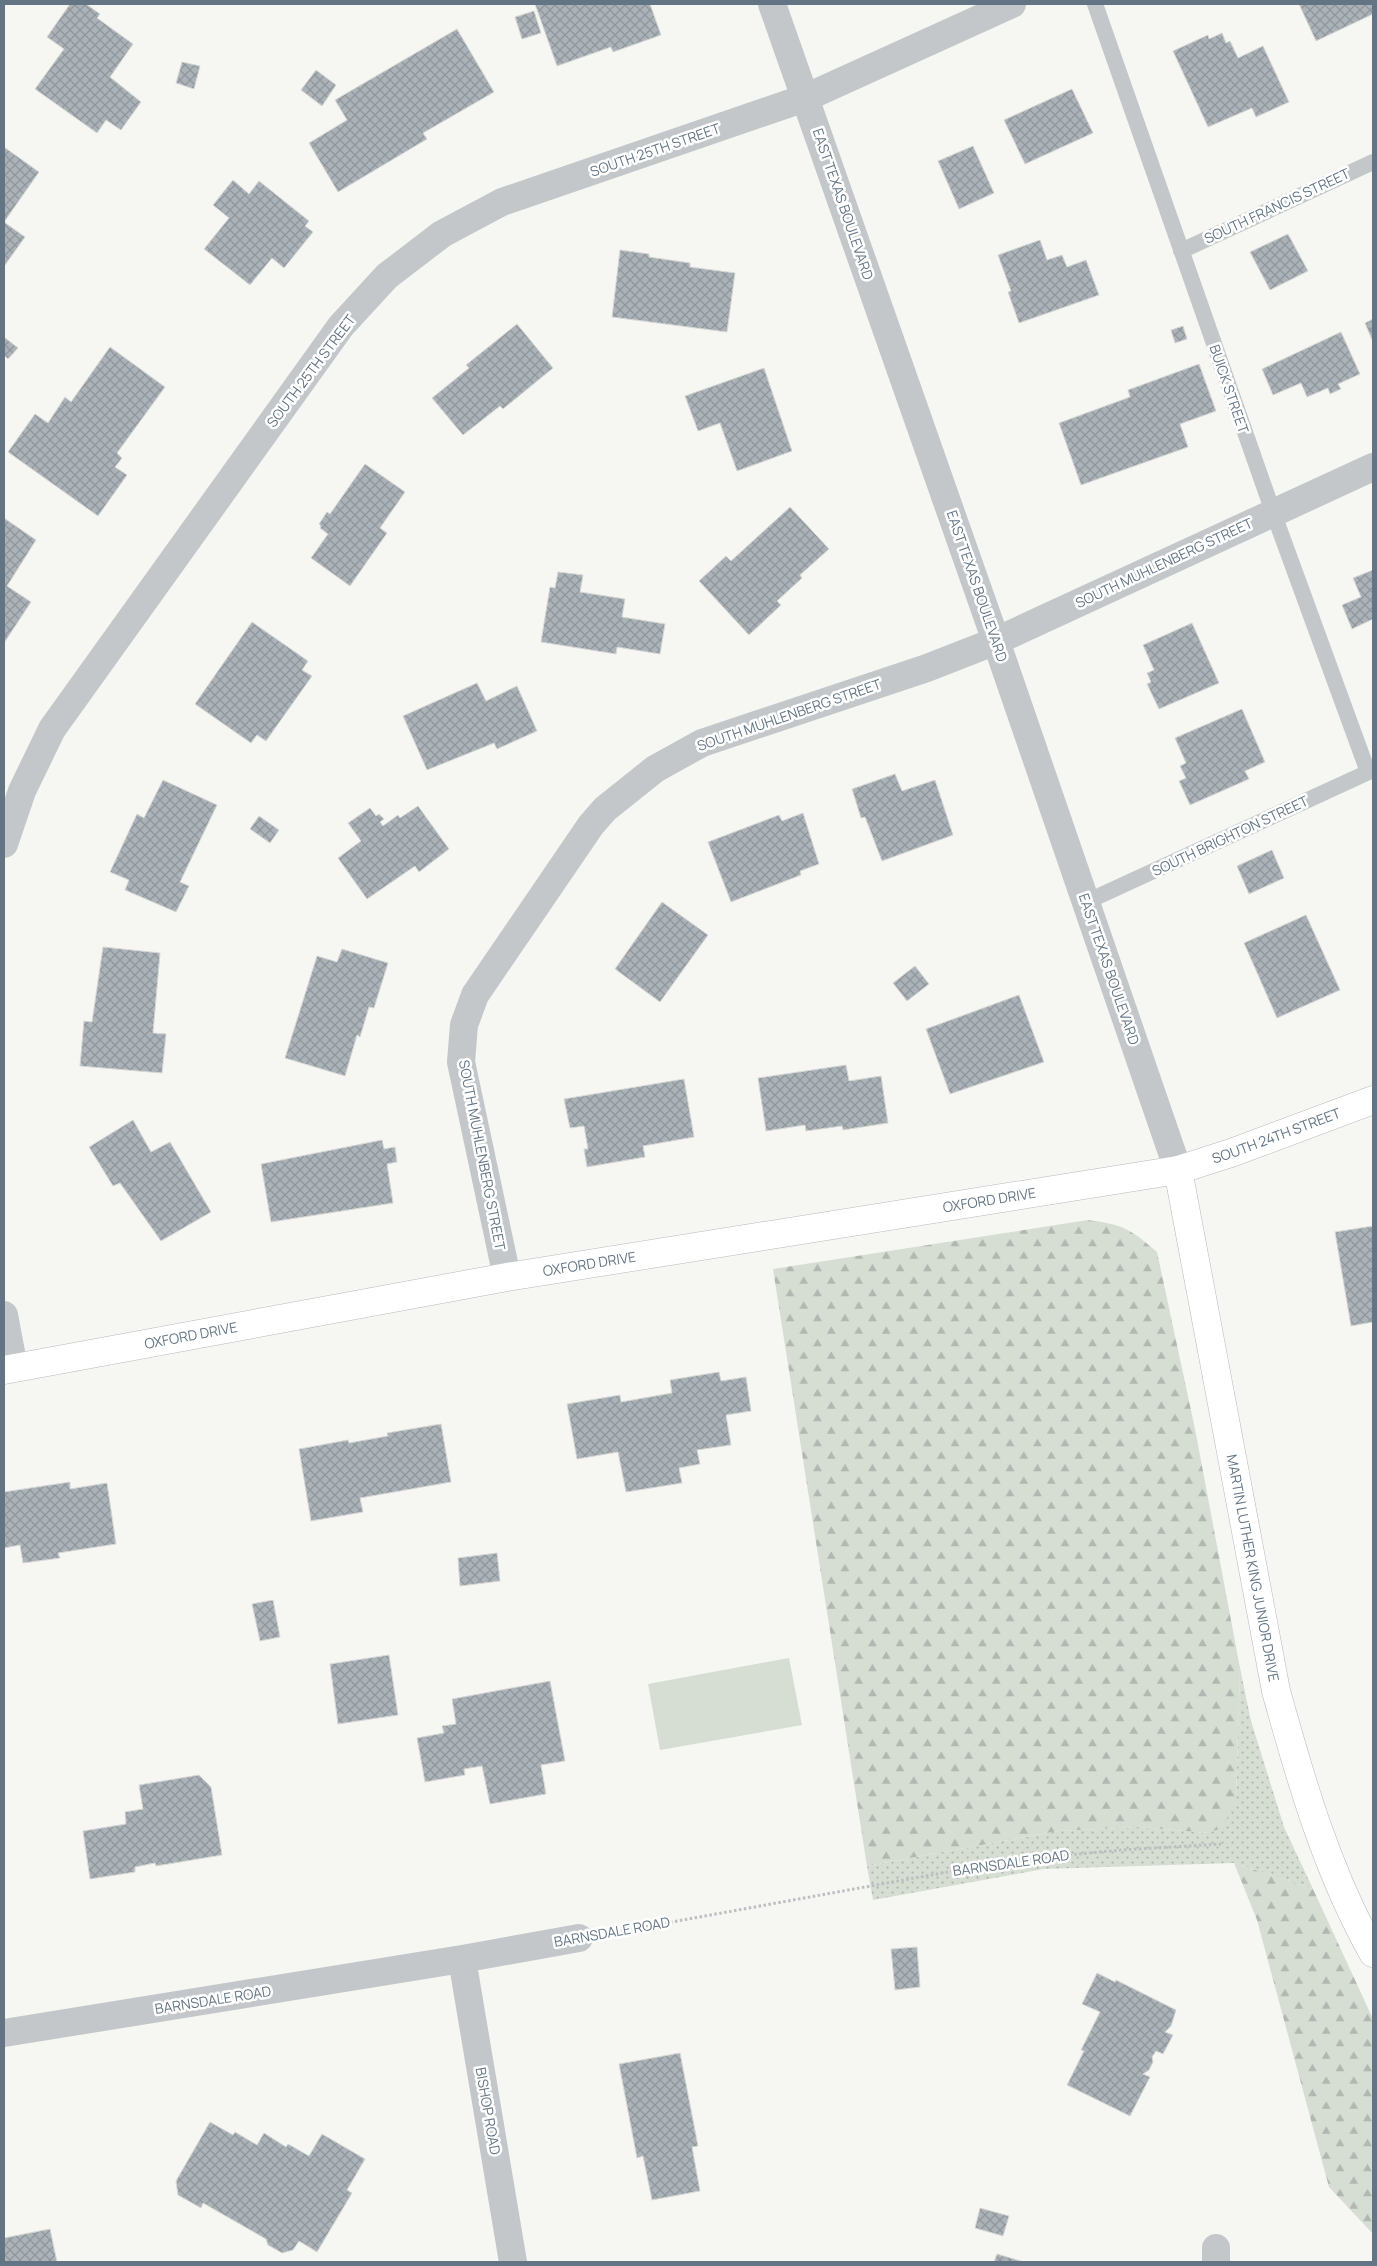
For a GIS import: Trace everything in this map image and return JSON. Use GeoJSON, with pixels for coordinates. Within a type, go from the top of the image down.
{"type":"FeatureCollection","features":[{"type":"Feature","properties":{"kind":"main road","name":"SOUTH 24TH STREET"},"geometry":{"type":"LineString","coordinates":[[1178,1170],[1231,1154],[1373,1100]]}},
{"type":"Feature","properties":{"kind":"main road","name":"OXFORD DRIVE"},"geometry":{"type":"LineString","coordinates":[[9,1369],[507,1277],[1178,1170]]}},
{"type":"Feature","properties":{"kind":"main road","name":"MARTIN LUTHER KING JUNIOR DRIVE"},"geometry":{"type":"LineString","coordinates":[[1178,1170],[1276,1692],[1300,1776],[1327,1855],[1373,1953]]}},
{"type":"Feature","properties":{"kind":"street","name":"EAST TEXAS BOULEVARD"},"geometry":{"type":"LineString","coordinates":[[772,4],[996,641],[1178,1170]]}},
{"type":"Feature","properties":{"kind":"street","name":"SOUTH 25TH STREET"},"geometry":{"type":"LineString","coordinates":[[4,844],[22,791],[52,730],[342,326],[388,276],[442,234],[502,202],[805,98],[1012,4]]}},
{"type":"Feature","properties":{"kind":"street","name":"SOUTH MUHLENBERG STREET"},"geometry":{"type":"LineString","coordinates":[[507,1277],[461,1062],[464,1025],[475,995],[591,825],[606,809],[655,769],[702,743],[927,668],[996,641],[1373,467]]}},
{"type":"Feature","properties":{"kind":"street"},"geometry":{"type":"LineString","coordinates":[[4,1315],[9,1369]]}},
{"type":"Feature","properties":{"kind":"street","name":"BARNSDALE ROAD"},"geometry":{"type":"LineString","coordinates":[[4,2033],[462,1959],[579,1938]]}},
{"type":"Feature","properties":{"kind":"street","name":"BISHOP ROAD"},"geometry":{"type":"LineString","coordinates":[[462,1959],[513,2262]]}},
{"type":"Feature","properties":{"kind":"lane","name":"BUICK STREET"},"geometry":{"type":"LineString","coordinates":[[1095,4],[1273,512],[1371,771]]}},
{"type":"Feature","properties":{"kind":"lane","name":"SOUTH FRANCIS STREET"},"geometry":{"type":"LineString","coordinates":[[1181,251],[1373,162]]}},
{"type":"Feature","properties":{"kind":"lane","name":"SOUTH BRIGHTON STREET"},"geometry":{"type":"LineString","coordinates":[[1086,902],[1371,771]]}},
{"type":"Feature","properties":{"kind":"path","name":"BARNSDALE ROAD"},"geometry":{"type":"LineString","coordinates":[[579,1938],[1014,1860],[1120,1850],[1221,1844]]}},
{"type":"Feature","properties":{"kind":"green space"},"geometry":{"type":"Polygon","coordinates":[[[1088,1220],[1126,1229],[1157,1252],[1195,1429],[1240,1668],[1236,1801],[1222,1828],[1208,1833],[1140,1827],[1058,1831],[867,1866],[773,1269],[1088,1220]]]}},
{"type":"Feature","properties":{"kind":"green space"},"geometry":{"type":"Polygon","coordinates":[[[789,1658],[802,1725],[660,1750],[648,1684],[789,1658]]]}},
{"type":"Feature","properties":{"kind":"green space"},"geometry":{"type":"Polygon","coordinates":[[[1240,1668],[1251,1721],[1284,1827],[1313,1889],[1234,1863],[1044,1869],[873,1900],[867,1866],[1058,1831],[1140,1827],[1208,1833],[1236,1800],[1240,1668]]]}},
{"type":"Feature","properties":{"kind":"green space"},"geometry":{"type":"Polygon","coordinates":[[[1234,1863],[1313,1889],[1373,2019],[1373,2234],[1329,2187],[1257,1920],[1234,1863]]]}},
{"type":"Feature","properties":{"kind":"building"},"geometry":{"type":"Polygon","coordinates":[[[70,4],[86,4],[100,14],[97,18],[133,44],[110,77],[141,102],[121,130],[106,120],[97,133],[35,89],[64,49],[47,37],[70,4]]]}},
{"type":"Feature","properties":{"kind":"building"},"geometry":{"type":"Polygon","coordinates":[[[535,4],[650,4],[661,35],[613,52],[611,47],[557,66],[535,4]]]}},
{"type":"Feature","properties":{"kind":"building"},"geometry":{"type":"Polygon","coordinates":[[[1299,4],[1373,4],[1373,14],[1316,41],[1299,4]]]}},
{"type":"Feature","properties":{"kind":"building"},"geometry":{"type":"Polygon","coordinates":[[[534,11],[541,33],[522,39],[515,17],[534,11]]]}},
{"type":"Feature","properties":{"kind":"building"},"geometry":{"type":"Polygon","coordinates":[[[457,29],[494,92],[423,133],[427,139],[338,192],[309,143],[347,120],[335,100],[457,29]]]}},
{"type":"Feature","properties":{"kind":"building"},"geometry":{"type":"Polygon","coordinates":[[[1222,33],[1226,43],[1230,41],[1238,58],[1263,46],[1289,102],[1256,117],[1252,108],[1208,127],[1173,51],[1208,35],[1209,39],[1222,33]]]}},
{"type":"Feature","properties":{"kind":"building"},"geometry":{"type":"Polygon","coordinates":[[[182,62],[200,66],[194,89],[176,83],[182,62]]]}},
{"type":"Feature","properties":{"kind":"building"},"geometry":{"type":"Polygon","coordinates":[[[316,70],[336,85],[322,106],[301,90],[316,70]]]}},
{"type":"Feature","properties":{"kind":"building"},"geometry":{"type":"Polygon","coordinates":[[[1072,89],[1093,133],[1025,164],[1004,120],[1072,89]]]}},
{"type":"Feature","properties":{"kind":"building"},"geometry":{"type":"Polygon","coordinates":[[[973,146],[994,193],[959,209],[938,161],[973,146]]]}},
{"type":"Feature","properties":{"kind":"building"},"geometry":{"type":"Polygon","coordinates":[[[4,147],[39,172],[4,222],[4,147]]]}},
{"type":"Feature","properties":{"kind":"building"},"geometry":{"type":"Polygon","coordinates":[[[233,180],[249,194],[259,181],[309,221],[305,226],[313,232],[284,268],[272,258],[250,285],[204,249],[229,218],[213,205],[233,180]]]}},
{"type":"Feature","properties":{"kind":"building"},"geometry":{"type":"Polygon","coordinates":[[[4,222],[25,237],[5,265],[4,265],[4,222]]]}},
{"type":"Feature","properties":{"kind":"building"},"geometry":{"type":"Polygon","coordinates":[[[1288,234],[1308,271],[1270,290],[1250,252],[1288,234]]]}},
{"type":"Feature","properties":{"kind":"building"},"geometry":{"type":"Polygon","coordinates":[[[1040,240],[1047,260],[1062,255],[1067,267],[1086,260],[1099,295],[1019,323],[1008,292],[1011,291],[998,255],[1040,240]]]}},
{"type":"Feature","properties":{"kind":"building"},"geometry":{"type":"Polygon","coordinates":[[[620,250],[649,254],[649,257],[690,263],[690,267],[735,273],[727,332],[612,317],[620,250]]]}},
{"type":"Feature","properties":{"kind":"building"},"geometry":{"type":"Polygon","coordinates":[[[1373,319],[1373,342],[1365,323],[1373,319]]]}},
{"type":"Feature","properties":{"kind":"building"},"geometry":{"type":"Polygon","coordinates":[[[517,324],[553,368],[503,409],[500,406],[463,435],[432,398],[469,368],[466,365],[517,324]]]}},
{"type":"Feature","properties":{"kind":"building"},"geometry":{"type":"Polygon","coordinates":[[[1183,326],[1187,339],[1175,343],[1171,330],[1183,326]]]}},
{"type":"Feature","properties":{"kind":"building"},"geometry":{"type":"Polygon","coordinates":[[[1341,332],[1360,374],[1338,384],[1341,389],[1330,394],[1328,388],[1307,397],[1301,383],[1273,395],[1262,369],[1341,332]]]}},
{"type":"Feature","properties":{"kind":"building"},"geometry":{"type":"Polygon","coordinates":[[[4,337],[18,348],[8,359],[4,355],[4,337]]]}},
{"type":"Feature","properties":{"kind":"building"},"geometry":{"type":"Polygon","coordinates":[[[110,347],[165,387],[117,453],[122,458],[115,467],[127,475],[98,516],[8,452],[35,414],[48,423],[65,397],[71,402],[110,347]]]}},
{"type":"Feature","properties":{"kind":"building"},"geometry":{"type":"Polygon","coordinates":[[[1199,364],[1216,411],[1180,424],[1188,447],[1081,485],[1059,423],[1130,397],[1128,390],[1199,364]]]}},
{"type":"Feature","properties":{"kind":"building"},"geometry":{"type":"Polygon","coordinates":[[[764,368],[792,451],[737,471],[720,423],[698,431],[685,396],[764,368]]]}},
{"type":"Feature","properties":{"kind":"building"},"geometry":{"type":"Polygon","coordinates":[[[365,464],[405,492],[380,528],[387,533],[350,586],[311,558],[328,534],[320,528],[319,524],[327,512],[330,514],[365,464]]]}},
{"type":"Feature","properties":{"kind":"building"},"geometry":{"type":"Polygon","coordinates":[[[790,507],[829,549],[800,575],[802,578],[777,601],[781,605],[749,635],[699,581],[726,556],[731,561],[790,507]]]}},
{"type":"Feature","properties":{"kind":"building"},"geometry":{"type":"Polygon","coordinates":[[[4,518],[36,540],[7,586],[31,602],[4,643],[4,518]]]}},
{"type":"Feature","properties":{"kind":"building"},"geometry":{"type":"Polygon","coordinates":[[[1373,570],[1373,619],[1352,629],[1342,605],[1361,597],[1353,578],[1373,570]]]}},
{"type":"Feature","properties":{"kind":"building"},"geometry":{"type":"Polygon","coordinates":[[[558,572],[583,575],[580,592],[625,599],[622,617],[665,624],[660,654],[617,647],[616,654],[541,642],[550,587],[555,588],[558,572]]]}},
{"type":"Feature","properties":{"kind":"building"},"geometry":{"type":"Polygon","coordinates":[[[252,622],[308,661],[302,670],[312,676],[266,741],[257,735],[251,743],[195,704],[252,622]]]}},
{"type":"Feature","properties":{"kind":"building"},"geometry":{"type":"Polygon","coordinates":[[[1192,623],[1219,683],[1159,709],[1147,684],[1151,682],[1147,673],[1154,670],[1143,645],[1192,623]]]}},
{"type":"Feature","properties":{"kind":"building"},"geometry":{"type":"Polygon","coordinates":[[[477,683],[486,701],[517,686],[537,731],[497,749],[494,743],[427,770],[403,716],[477,683]]]}},
{"type":"Feature","properties":{"kind":"building"},"geometry":{"type":"Polygon","coordinates":[[[1242,709],[1265,762],[1245,771],[1249,779],[1190,805],[1179,781],[1186,778],[1180,766],[1186,763],[1175,738],[1242,709]]]}},
{"type":"Feature","properties":{"kind":"building"},"geometry":{"type":"Polygon","coordinates":[[[895,774],[902,791],[935,780],[953,835],[882,861],[865,817],[861,818],[852,789],[895,774]]]}},
{"type":"Feature","properties":{"kind":"building"},"geometry":{"type":"Polygon","coordinates":[[[163,780],[217,805],[180,882],[189,886],[176,912],[125,890],[129,880],[110,872],[137,814],[144,818],[163,780]]]}},
{"type":"Feature","properties":{"kind":"building"},"geometry":{"type":"Polygon","coordinates":[[[418,806],[449,849],[419,872],[415,866],[367,899],[338,858],[361,841],[348,823],[370,808],[376,816],[379,814],[384,819],[380,822],[383,826],[398,815],[400,818],[418,806]]]}},
{"type":"Feature","properties":{"kind":"building"},"geometry":{"type":"Polygon","coordinates":[[[803,813],[819,864],[800,871],[801,875],[731,902],[708,842],[779,815],[782,821],[803,813]]]}},
{"type":"Feature","properties":{"kind":"building"},"geometry":{"type":"Polygon","coordinates":[[[259,816],[279,830],[270,843],[250,829],[259,816]]]}},
{"type":"Feature","properties":{"kind":"building"},"geometry":{"type":"Polygon","coordinates":[[[1272,850],[1284,878],[1249,894],[1237,866],[1272,850]]]}},
{"type":"Feature","properties":{"kind":"building"},"geometry":{"type":"Polygon","coordinates":[[[662,902],[708,935],[660,1002],[615,969],[662,902]]]}},
{"type":"Feature","properties":{"kind":"building"},"geometry":{"type":"Polygon","coordinates":[[[1306,915],[1340,990],[1277,1018],[1244,943],[1306,915]]]}},
{"type":"Feature","properties":{"kind":"building"},"geometry":{"type":"Polygon","coordinates":[[[103,947],[160,953],[153,1033],[166,1034],[162,1073],[80,1066],[84,1021],[92,1022],[103,947]]]}},
{"type":"Feature","properties":{"kind":"building"},"geometry":{"type":"Polygon","coordinates":[[[342,949],[388,963],[374,1008],[369,1007],[360,1037],[357,1035],[345,1076],[285,1058],[317,956],[337,962],[342,949]]]}},
{"type":"Feature","properties":{"kind":"building"},"geometry":{"type":"Polygon","coordinates":[[[915,966],[929,984],[907,1001],[893,983],[915,966]]]}},
{"type":"Feature","properties":{"kind":"building"},"geometry":{"type":"Polygon","coordinates":[[[1019,995],[1044,1062],[950,1094],[926,1029],[1019,995]]]}},
{"type":"Feature","properties":{"kind":"building"},"geometry":{"type":"Polygon","coordinates":[[[846,1065],[849,1081],[881,1076],[888,1123],[843,1130],[842,1126],[806,1131],[805,1125],[766,1131],[758,1078],[846,1065]]]}},
{"type":"Feature","properties":{"kind":"building"},"geometry":{"type":"Polygon","coordinates":[[[684,1079],[694,1137],[643,1146],[645,1157],[587,1167],[584,1149],[588,1149],[584,1126],[570,1128],[564,1099],[684,1079]]]}},
{"type":"Feature","properties":{"kind":"building"},"geometry":{"type":"Polygon","coordinates":[[[133,1120],[151,1152],[170,1142],[211,1212],[161,1241],[120,1183],[113,1186],[89,1147],[133,1120]]]}},
{"type":"Feature","properties":{"kind":"building"},"geometry":{"type":"Polygon","coordinates":[[[382,1140],[384,1149],[395,1147],[397,1162],[387,1164],[393,1203],[271,1222],[261,1164],[382,1140]]]}},
{"type":"Feature","properties":{"kind":"building"},"geometry":{"type":"Polygon","coordinates":[[[1373,1226],[1373,1322],[1351,1326],[1335,1232],[1373,1226]]]}},
{"type":"Feature","properties":{"kind":"building"},"geometry":{"type":"Polygon","coordinates":[[[719,1372],[721,1381],[746,1377],[751,1411],[726,1415],[731,1445],[697,1450],[700,1464],[679,1468],[682,1483],[626,1492],[618,1452],[577,1459],[567,1404],[620,1395],[621,1402],[672,1393],[670,1380],[719,1372]]]}},
{"type":"Feature","properties":{"kind":"building"},"geometry":{"type":"Polygon","coordinates":[[[441,1424],[451,1482],[360,1498],[363,1512],[311,1521],[299,1449],[348,1440],[349,1443],[388,1436],[387,1433],[441,1424]]]}},
{"type":"Feature","properties":{"kind":"building"},"geometry":{"type":"Polygon","coordinates":[[[70,1482],[70,1489],[107,1483],[116,1544],[58,1553],[60,1558],[23,1563],[20,1545],[4,1548],[4,1492],[70,1482]]]}},
{"type":"Feature","properties":{"kind":"building"},"geometry":{"type":"Polygon","coordinates":[[[497,1553],[500,1581],[460,1586],[458,1558],[497,1553]]]}},
{"type":"Feature","properties":{"kind":"building"},"geometry":{"type":"Polygon","coordinates":[[[273,1600],[280,1637],[260,1641],[252,1604],[273,1600]]]}},
{"type":"Feature","properties":{"kind":"building"},"geometry":{"type":"Polygon","coordinates":[[[389,1655],[398,1715],[338,1724],[330,1664],[389,1655]]]}},
{"type":"Feature","properties":{"kind":"building"},"geometry":{"type":"Polygon","coordinates":[[[550,1681],[565,1761],[541,1765],[546,1794],[490,1804],[482,1766],[464,1769],[465,1775],[425,1782],[417,1738],[444,1733],[442,1726],[456,1724],[452,1699],[550,1681]]]}},
{"type":"Feature","properties":{"kind":"building"},"geometry":{"type":"Polygon","coordinates":[[[199,1775],[211,1787],[222,1855],[156,1866],[155,1863],[135,1867],[135,1872],[90,1879],[83,1831],[126,1824],[125,1812],[143,1809],[139,1785],[199,1775]]]}},
{"type":"Feature","properties":{"kind":"building"},"geometry":{"type":"Polygon","coordinates":[[[917,1947],[920,1987],[895,1990],[891,1949],[917,1947]]]}},
{"type":"Feature","properties":{"kind":"building"},"geometry":{"type":"Polygon","coordinates":[[[1097,1973],[1115,1982],[1116,1980],[1176,2010],[1171,2026],[1165,2032],[1173,2035],[1163,2054],[1156,2051],[1152,2057],[1153,2062],[1149,2070],[1143,2074],[1150,2077],[1130,2116],[1067,2085],[1084,2051],[1081,2050],[1100,2012],[1082,2004],[1097,1973]]]}},
{"type":"Feature","properties":{"kind":"building"},"geometry":{"type":"Polygon","coordinates":[[[680,2053],[698,2146],[692,2147],[700,2191],[652,2200],[643,2156],[637,2158],[619,2064],[680,2053]]]}},
{"type":"Feature","properties":{"kind":"building"},"geometry":{"type":"Polygon","coordinates":[[[210,2122],[233,2135],[235,2132],[257,2145],[264,2133],[286,2147],[288,2144],[309,2156],[322,2134],[365,2159],[347,2190],[352,2193],[317,2252],[299,2241],[293,2250],[282,2253],[268,2245],[266,2239],[203,2203],[201,2208],[178,2195],[176,2181],[210,2122]]]}},
{"type":"Feature","properties":{"kind":"building"},"geometry":{"type":"Polygon","coordinates":[[[980,2208],[1009,2216],[1003,2236],[975,2228],[980,2208]]]}},
{"type":"Feature","properties":{"kind":"building"},"geometry":{"type":"Polygon","coordinates":[[[50,2229],[57,2262],[4,2262],[4,2238],[50,2229]]]}},
{"type":"Feature","properties":{"kind":"building"},"geometry":{"type":"Polygon","coordinates":[[[997,2254],[1024,2262],[994,2262],[997,2254]]]}}]}
